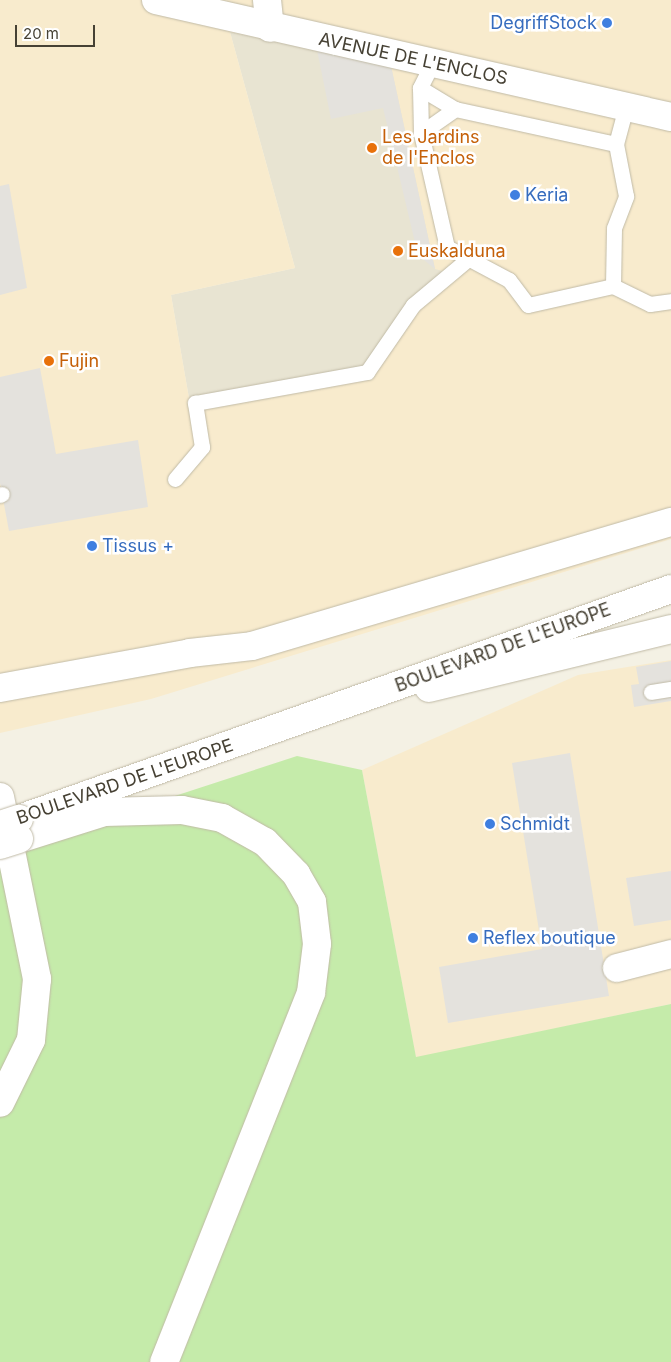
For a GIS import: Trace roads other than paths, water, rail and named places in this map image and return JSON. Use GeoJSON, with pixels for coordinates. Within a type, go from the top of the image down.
{"type":"FeatureCollection","features":[{"type":"Feature","properties":{"kind":"street","name":"AVENUE DE L'ENCLOS"},"geometry":{"type":"LineString","coordinates":[[156,0],[270,28],[433,62],[671,117]]}},
{"type":"Feature","properties":{"kind":"street"},"geometry":{"type":"LineString","coordinates":[[267,0],[270,28]]}},
{"type":"Feature","properties":{"kind":"street"},"geometry":{"type":"LineString","coordinates":[[0,688],[190,653],[252,646],[671,522]]}},
{"type":"Feature","properties":{"kind":"street","name":"BOULEVARD DE L'EUROPE"},"geometry":{"type":"LineString","coordinates":[[10,832],[335,711],[480,652],[671,589]]}},
{"type":"Feature","properties":{"kind":"street","name":"BOULEVARD DE L'EUROPE"},"geometry":{"type":"LineString","coordinates":[[335,711],[671,629]]}},
{"type":"Feature","properties":{"kind":"street"},"geometry":{"type":"LineString","coordinates":[[0,797],[34,961],[37,1009],[21,1066],[0,1103]]}},
{"type":"Feature","properties":{"kind":"street"},"geometry":{"type":"LineString","coordinates":[[10,832],[104,812],[182,810],[222,818],[265,842],[296,874],[312,902],[317,944],[311,993],[164,1362]]}},
{"type":"Feature","properties":{"kind":"street"},"geometry":{"type":"LineString","coordinates":[[617,968],[671,954]]}},
{"type":"Feature","properties":{"kind":"lane"},"geometry":{"type":"LineString","coordinates":[[433,62],[420,88],[421,132],[447,248],[509,280],[528,305],[613,286],[650,304],[671,301]]}},
{"type":"Feature","properties":{"kind":"lane"},"geometry":{"type":"LineString","coordinates":[[420,88],[455,109],[616,144]]}},
{"type":"Feature","properties":{"kind":"lane"},"geometry":{"type":"LineString","coordinates":[[613,286],[614,228],[626,196],[616,144],[626,107]]}},
{"type":"Feature","properties":{"kind":"lane"},"geometry":{"type":"LineString","coordinates":[[421,132],[455,109]]}},
{"type":"Feature","properties":{"kind":"lane"},"geometry":{"type":"LineString","coordinates":[[176,479],[202,448],[195,403],[367,372],[413,305],[468,259]]}},
{"type":"Feature","properties":{"kind":"lane"},"geometry":{"type":"LineString","coordinates":[[651,692],[671,688]]}},
{"type":"Feature","properties":{"kind":"place","name":"DegriffStock"},"geometry":{"type":"Point","coordinates":[607,23]}},
{"type":"Feature","properties":{"kind":"place","name":"Les Jardins de l'Enclos"},"geometry":{"type":"Point","coordinates":[372,148]}},
{"type":"Feature","properties":{"kind":"place","name":"Keria"},"geometry":{"type":"Point","coordinates":[515,195]}},
{"type":"Feature","properties":{"kind":"place","name":"Euskalduna"},"geometry":{"type":"Point","coordinates":[398,251]}},
{"type":"Feature","properties":{"kind":"place","name":"Fujin"},"geometry":{"type":"Point","coordinates":[49,361]}},
{"type":"Feature","properties":{"kind":"place","name":"Tissus +"},"geometry":{"type":"Point","coordinates":[92,546]}},
{"type":"Feature","properties":{"kind":"place","name":"Schmidt"},"geometry":{"type":"Point","coordinates":[490,824]}},
{"type":"Feature","properties":{"kind":"place","name":"Reflex boutique"},"geometry":{"type":"Point","coordinates":[473,938]}}]}
